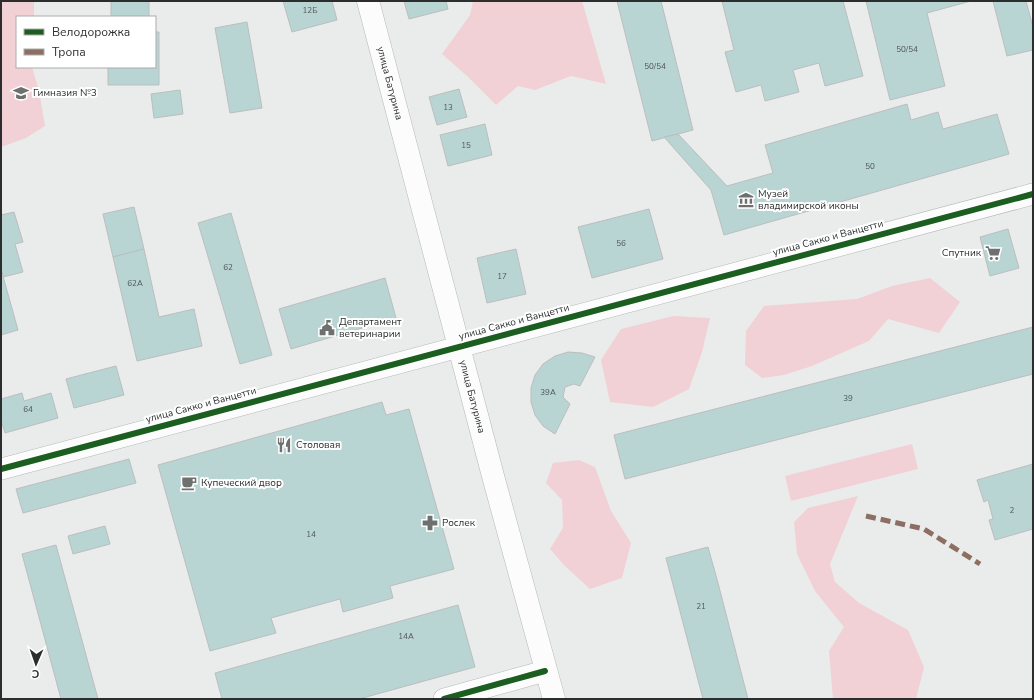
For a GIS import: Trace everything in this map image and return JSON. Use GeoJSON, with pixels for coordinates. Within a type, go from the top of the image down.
{"type":"FeatureCollection","features":[{"type":"Feature","properties":{"kind":"main road","name":"улица Батурина"},"geometry":{"type":"LineString","coordinates":[[368,1],[545,671],[554,699]]}},
{"type":"Feature","properties":{"kind":"street","name":"улица Сакко и Ванцетти"},"geometry":{"type":"LineString","coordinates":[[1,469],[1033,194]]}},
{"type":"Feature","properties":{"kind":"street"},"geometry":{"type":"LineString","coordinates":[[444,699],[545,671]]}},
{"type":"Feature","properties":{"kind":"shaded area","name":"Гимназия №3"},"geometry":{"type":"Polygon","coordinates":[[[1,1],[34,1],[34,16],[16,16],[16,68],[32,68],[39,91],[45,126],[26,138],[1,147],[1,1]]]}},
{"type":"Feature","properties":{"kind":"shaded area"},"geometry":{"type":"Polygon","coordinates":[[[473,1],[582,1],[606,84],[571,76],[535,90],[518,86],[496,105],[442,54],[470,15],[473,1]]]}},
{"type":"Feature","properties":{"kind":"shaded area"},"geometry":{"type":"Polygon","coordinates":[[[930,278],[960,302],[939,333],[888,319],[869,341],[812,366],[784,375],[762,378],[745,365],[746,331],[764,306],[857,299],[892,286],[930,278]]]}},
{"type":"Feature","properties":{"kind":"shaded area"},"geometry":{"type":"Polygon","coordinates":[[[673,316],[710,318],[702,352],[689,389],[653,407],[610,402],[601,360],[621,329],[673,316]]]}},
{"type":"Feature","properties":{"kind":"shaded area"},"geometry":{"type":"Polygon","coordinates":[[[912,444],[918,469],[791,501],[785,476],[912,444]]]}},
{"type":"Feature","properties":{"kind":"shaded area"},"geometry":{"type":"Polygon","coordinates":[[[579,460],[595,467],[611,511],[631,543],[622,578],[590,589],[565,566],[550,549],[563,528],[562,500],[546,483],[553,463],[579,460]]]}},
{"type":"Feature","properties":{"kind":"shaded area"},"geometry":{"type":"Polygon","coordinates":[[[858,496],[830,564],[835,582],[859,603],[908,630],[924,667],[916,699],[833,699],[829,651],[844,627],[815,591],[797,554],[794,522],[808,508],[858,496]]]}},
{"type":"Feature","properties":{"kind":"building"},"geometry":{"type":"Polygon","coordinates":[[[111,1],[149,1],[149,16],[111,16],[111,1]]]}},
{"type":"Feature","properties":{"kind":"building"},"geometry":{"type":"Polygon","coordinates":[[[283,1],[332,1],[337,20],[292,32],[283,1]]]}},
{"type":"Feature","properties":{"kind":"building"},"geometry":{"type":"Polygon","coordinates":[[[404,1],[446,1],[448,9],[409,19],[404,1]]]}},
{"type":"Feature","properties":{"kind":"building"},"geometry":{"type":"Polygon","coordinates":[[[617,1],[661,1],[693,130],[652,141],[617,1]]]}},
{"type":"Feature","properties":{"kind":"building"},"geometry":{"type":"Polygon","coordinates":[[[722,1],[843,1],[863,76],[825,86],[819,63],[793,70],[799,92],[765,101],[761,85],[736,92],[725,52],[734,50],[722,1]]]}},
{"type":"Feature","properties":{"kind":"building"},"geometry":{"type":"Polygon","coordinates":[[[866,1],[971,1],[927,13],[945,86],[890,100],[866,1]]]}},
{"type":"Feature","properties":{"kind":"building"},"geometry":{"type":"Polygon","coordinates":[[[993,1],[1026,1],[1033,27],[1033,50],[1007,56],[993,1]]]}},
{"type":"Feature","properties":{"kind":"building"},"geometry":{"type":"Polygon","coordinates":[[[247,22],[262,108],[230,113],[215,28],[247,22]]]}},
{"type":"Feature","properties":{"kind":"building"},"geometry":{"type":"Polygon","coordinates":[[[156,32],[159,32],[159,85],[108,85],[108,68],[156,68],[156,32]]]}},
{"type":"Feature","properties":{"kind":"building"},"geometry":{"type":"Polygon","coordinates":[[[459,89],[467,117],[437,125],[429,97],[459,89]]]}},
{"type":"Feature","properties":{"kind":"building"},"geometry":{"type":"Polygon","coordinates":[[[180,90],[183,114],[154,118],[151,94],[180,90]]]}},
{"type":"Feature","properties":{"kind":"building"},"geometry":{"type":"Polygon","coordinates":[[[907,104],[911,120],[938,112],[943,129],[997,114],[1009,154],[724,235],[711,190],[664,137],[678,134],[727,186],[773,173],[765,145],[907,104]]]}},
{"type":"Feature","properties":{"kind":"building"},"geometry":{"type":"Polygon","coordinates":[[[485,124],[492,155],[448,166],[440,135],[485,124]]]}},
{"type":"Feature","properties":{"kind":"building"},"geometry":{"type":"Polygon","coordinates":[[[134,207],[144,249],[113,257],[103,214],[134,207]]]}},
{"type":"Feature","properties":{"kind":"building"},"geometry":{"type":"Polygon","coordinates":[[[649,209],[663,259],[592,278],[578,227],[649,209]]]}},
{"type":"Feature","properties":{"kind":"building"},"geometry":{"type":"Polygon","coordinates":[[[14,212],[23,242],[15,244],[23,272],[3,277],[1,269],[1,215],[14,212]]]}},
{"type":"Feature","properties":{"kind":"building"},"geometry":{"type":"Polygon","coordinates":[[[231,213],[272,355],[240,364],[198,223],[231,213]]]}},
{"type":"Feature","properties":{"kind":"building"},"geometry":{"type":"Polygon","coordinates":[[[1008,229],[1019,268],[990,276],[980,237],[1008,229]]]}},
{"type":"Feature","properties":{"kind":"building"},"geometry":{"type":"Polygon","coordinates":[[[144,249],[159,317],[194,309],[202,346],[137,361],[113,257],[144,249]]]}},
{"type":"Feature","properties":{"kind":"building"},"geometry":{"type":"Polygon","coordinates":[[[516,249],[526,294],[487,303],[477,258],[516,249]]]}},
{"type":"Feature","properties":{"kind":"building"},"geometry":{"type":"Polygon","coordinates":[[[1,269],[18,330],[1,335],[1,269]]]}},
{"type":"Feature","properties":{"kind":"building"},"geometry":{"type":"Polygon","coordinates":[[[385,278],[396,318],[291,349],[279,309],[385,278]]]}},
{"type":"Feature","properties":{"kind":"building"},"geometry":{"type":"Polygon","coordinates":[[[1033,327],[1033,374],[625,479],[614,435],[1033,327]]]}},
{"type":"Feature","properties":{"kind":"building"},"geometry":{"type":"Polygon","coordinates":[[[568,352],[582,353],[595,357],[580,386],[574,384],[565,387],[563,397],[570,404],[555,434],[543,426],[535,415],[531,402],[531,388],[535,375],[543,364],[555,356],[568,352]]]}},
{"type":"Feature","properties":{"kind":"building"},"geometry":{"type":"Polygon","coordinates":[[[116,366],[124,395],[74,408],[66,379],[116,366]]]}},
{"type":"Feature","properties":{"kind":"building"},"geometry":{"type":"Polygon","coordinates":[[[22,393],[24,401],[51,393],[58,418],[5,433],[1,420],[1,399],[22,393]]]}},
{"type":"Feature","properties":{"kind":"building"},"geometry":{"type":"Polygon","coordinates":[[[382,402],[386,415],[409,409],[454,569],[390,586],[393,598],[343,612],[340,599],[271,618],[276,633],[210,651],[158,465],[382,402]]]}},
{"type":"Feature","properties":{"kind":"building"},"geometry":{"type":"Polygon","coordinates":[[[129,459],[136,483],[23,513],[16,489],[129,459]]]}},
{"type":"Feature","properties":{"kind":"building"},"geometry":{"type":"Polygon","coordinates":[[[1033,464],[1033,529],[995,540],[989,520],[993,519],[988,500],[984,502],[977,480],[1033,464]]]}},
{"type":"Feature","properties":{"kind":"building"},"geometry":{"type":"Polygon","coordinates":[[[105,526],[110,544],[73,554],[68,536],[105,526]]]}},
{"type":"Feature","properties":{"kind":"building"},"geometry":{"type":"Polygon","coordinates":[[[56,545],[98,699],[61,699],[22,554],[56,545]]]}},
{"type":"Feature","properties":{"kind":"building"},"geometry":{"type":"Polygon","coordinates":[[[708,547],[748,699],[703,699],[666,558],[708,547]]]}},
{"type":"Feature","properties":{"kind":"building"},"geometry":{"type":"Polygon","coordinates":[[[458,605],[475,667],[359,699],[222,699],[215,673],[458,605]]]}},
{"type":"Feature","properties":{"kind":"marked path"},"geometry":{"type":"LineString","coordinates":[[866,516],[924,529],[980,564]]}},
{"type":"Feature","properties":{"kind":"cycle path"},"geometry":{"type":"LineString","coordinates":[[1,469],[1033,194]]}},
{"type":"Feature","properties":{"kind":"cycle path"},"geometry":{"type":"LineString","coordinates":[[444,699],[545,671]]}},
{"type":"Feature","properties":{"kind":"place","name":"Гимназия №3"},"geometry":{"type":"Point","coordinates":[21,93]}},
{"type":"Feature","properties":{"kind":"place","name":"Музей владимирской иконы"},"geometry":{"type":"Point","coordinates":[746,200]}},
{"type":"Feature","properties":{"kind":"place","name":"Спутник"},"geometry":{"type":"Point","coordinates":[993,253]}},
{"type":"Feature","properties":{"kind":"place","name":"Департамент ветеринарии"},"geometry":{"type":"Point","coordinates":[327,328]}},
{"type":"Feature","properties":{"kind":"place","name":"Столовая"},"geometry":{"type":"Point","coordinates":[284,445]}},
{"type":"Feature","properties":{"kind":"place","name":"Купеческий двор"},"geometry":{"type":"Point","coordinates":[189,483]}},
{"type":"Feature","properties":{"kind":"place","name":"Рослек"},"geometry":{"type":"Point","coordinates":[430,523]}}]}
